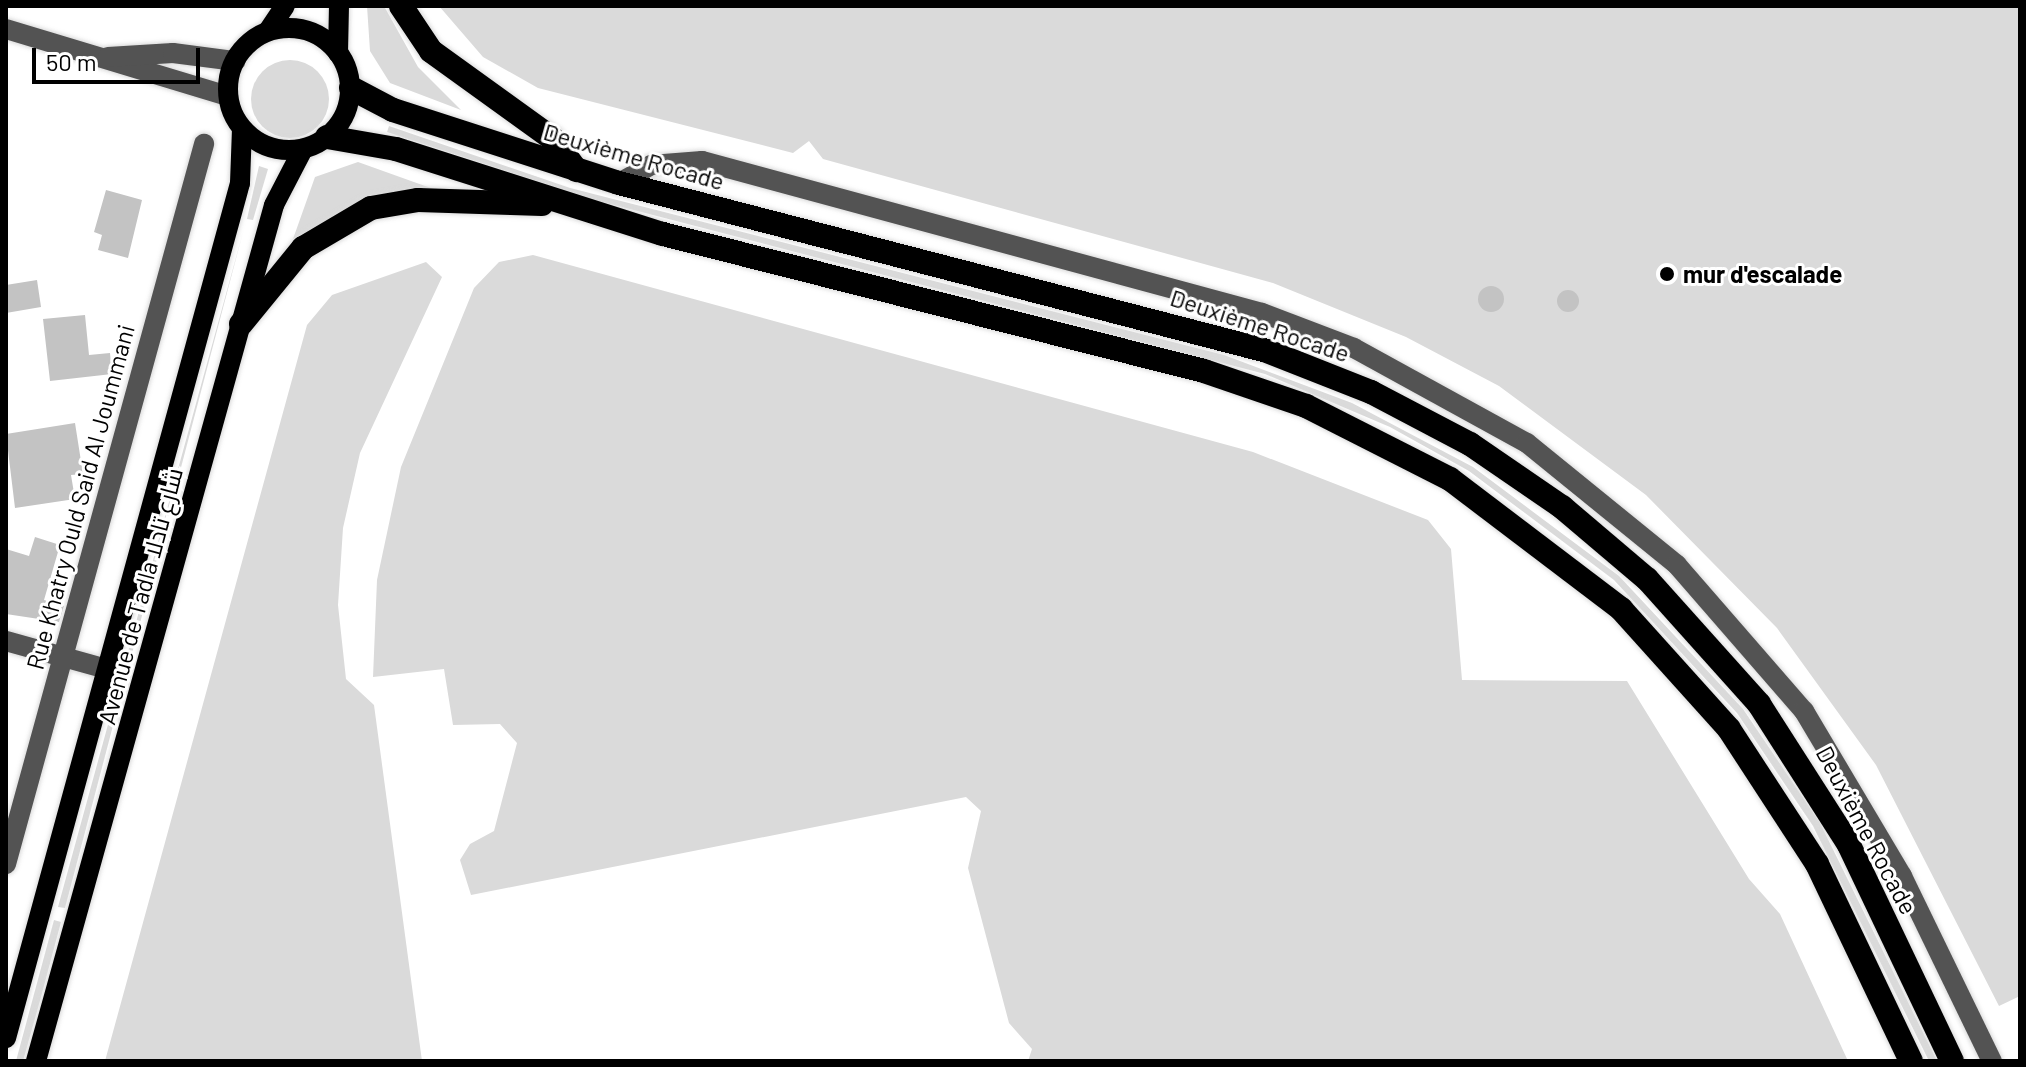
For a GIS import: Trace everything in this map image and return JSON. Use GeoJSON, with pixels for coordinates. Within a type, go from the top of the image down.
{"type":"FeatureCollection","features":[{"type":"Feature","properties":{"kind":"highway"},"geometry":{"type":"LineString","coordinates":[[401,6],[431,51],[553,139],[576,170]]}},
{"type":"Feature","properties":{"kind":"highway","name":"Deuxième Rocade"},"geometry":{"type":"LineString","coordinates":[[351,88],[393,110],[619,183],[1267,351],[1396,404],[1516,474],[1647,579],[1759,704],[1849,845],[1952,1061]]}},
{"type":"Feature","properties":{"kind":"highway"},"geometry":{"type":"LineString","coordinates":[[327,137],[396,149],[556,203],[1204,371],[1343,422],[1450,479],[1611,600],[1729,729],[1817,864],[1911,1061]]}},
{"type":"Feature","properties":{"kind":"highway"},"geometry":{"type":"LineString","coordinates":[[241,324],[303,248],[371,208],[418,200],[556,203]]}},
{"type":"Feature","properties":{"kind":"main road"},"geometry":{"type":"LineString","coordinates":[[285,6],[268,31],[235,61],[228,96],[242,129],[270,147],[303,149],[327,137],[345,116],[351,88],[338,53],[339,6]]}},
{"type":"Feature","properties":{"kind":"main road"},"geometry":{"type":"LineString","coordinates":[[268,31],[307,30],[338,53]]}},
{"type":"Feature","properties":{"kind":"main road","name":"Avenue de Tadla شارع تادلا"},"geometry":{"type":"LineString","coordinates":[[6,1038],[240,183],[242,129]]}},
{"type":"Feature","properties":{"kind":"main road","name":"Avenue de Tadla شارع تادلا"},"geometry":{"type":"LineString","coordinates":[[36,1061],[278,193],[303,149]]}},
{"type":"Feature","properties":{"kind":"street"},"geometry":{"type":"LineString","coordinates":[[6,29],[108,57],[228,96]]}},
{"type":"Feature","properties":{"kind":"street"},"geometry":{"type":"LineString","coordinates":[[108,57],[173,53],[235,61]]}},
{"type":"Feature","properties":{"kind":"street","name":"Rue Khatry Ould Said Al Joummani"},"geometry":{"type":"LineString","coordinates":[[6,864],[204,144]]}},
{"type":"Feature","properties":{"kind":"street"},"geometry":{"type":"LineString","coordinates":[[619,183],[651,165],[702,161],[1262,313],[1380,361],[1527,443],[1677,565],[1804,711],[1896,864],[1992,1061]]}},
{"type":"Feature","properties":{"kind":"street"},"geometry":{"type":"LineString","coordinates":[[6,641],[106,669]]}},
{"type":"Feature","properties":{"kind":"shaded area"},"geometry":{"type":"Polygon","coordinates":[[[367,6],[384,6],[418,67],[461,110],[390,83],[370,51],[367,6]]]}},
{"type":"Feature","properties":{"kind":"shaded area"},"geometry":{"type":"Polygon","coordinates":[[[439,6],[2020,6],[2020,996],[1999,1006],[1876,765],[1777,628],[1646,495],[1499,386],[1406,337],[1273,283],[823,159],[809,141],[793,153],[538,88],[483,57],[439,6]]]}},
{"type":"Feature","properties":{"kind":"shaded area"},"geometry":{"type":"Polygon","coordinates":[[[290,60],[305,63],[317,72],[326,84],[329,99],[326,114],[317,126],[305,135],[290,138],[275,135],[263,126],[254,114],[251,99],[254,84],[263,72],[275,63],[290,60]]]}},
{"type":"Feature","properties":{"kind":"shaded area"},"geometry":{"type":"Polygon","coordinates":[[[389,126],[570,188],[1224,355],[1352,403],[1473,467],[1619,576],[1743,709],[1820,823],[1937,1061],[1929,1061],[1813,826],[1737,713],[1614,580],[1469,471],[1390,427],[1265,374],[599,201],[387,132],[389,126]]]}},
{"type":"Feature","properties":{"kind":"shaded area"},"geometry":{"type":"Polygon","coordinates":[[[358,162],[439,191],[364,200],[293,239],[315,177],[358,162]]]}},
{"type":"Feature","properties":{"kind":"shaded area"},"geometry":{"type":"Polygon","coordinates":[[[259,166],[268,169],[253,220],[247,219],[259,166]]]}},
{"type":"Feature","properties":{"kind":"shaded area"},"geometry":{"type":"Polygon","coordinates":[[[243,232],[65,908],[58,907],[243,232]]]}},
{"type":"Feature","properties":{"kind":"shaded area"},"geometry":{"type":"Polygon","coordinates":[[[533,255],[1253,452],[1428,520],[1451,549],[1462,680],[1627,681],[1749,879],[1780,914],[1848,1061],[1028,1061],[1032,1049],[1009,1023],[968,868],[981,811],[966,797],[471,895],[460,860],[470,844],[494,831],[517,743],[500,724],[453,725],[444,669],[373,677],[377,580],[401,467],[474,288],[499,262],[533,255]]]}},
{"type":"Feature","properties":{"kind":"shaded area"},"geometry":{"type":"Polygon","coordinates":[[[426,262],[442,277],[360,453],[343,528],[338,605],[346,679],[374,705],[422,1061],[105,1061],[307,325],[332,295],[426,262]]]}},
{"type":"Feature","properties":{"kind":"shaded area"},"geometry":{"type":"Polygon","coordinates":[[[54,920],[61,922],[41,997],[23,1061],[16,1061],[54,920]]]}},
{"type":"Feature","properties":{"kind":"building"},"geometry":{"type":"Polygon","coordinates":[[[106,190],[142,200],[128,258],[98,250],[102,235],[94,232],[106,190]]]}},
{"type":"Feature","properties":{"kind":"building"},"geometry":{"type":"Polygon","coordinates":[[[37,280],[41,307],[6,313],[6,285],[37,280]]]}},
{"type":"Feature","properties":{"kind":"building"},"geometry":{"type":"Polygon","coordinates":[[[1491,286],[1500,290],[1504,299],[1500,308],[1491,312],[1482,308],[1478,299],[1482,290],[1491,286]]]}},
{"type":"Feature","properties":{"kind":"building"},"geometry":{"type":"Polygon","coordinates":[[[1568,290],[1576,293],[1579,301],[1576,309],[1568,312],[1560,309],[1557,301],[1560,293],[1568,290]]]}},
{"type":"Feature","properties":{"kind":"building"},"geometry":{"type":"Polygon","coordinates":[[[85,315],[89,355],[110,353],[112,374],[50,381],[43,319],[85,315]]]}},
{"type":"Feature","properties":{"kind":"building"},"geometry":{"type":"Polygon","coordinates":[[[75,423],[83,474],[71,475],[75,499],[15,508],[6,434],[75,423]]]}},
{"type":"Feature","properties":{"kind":"building"},"geometry":{"type":"Polygon","coordinates":[[[35,537],[60,545],[44,600],[64,606],[59,622],[6,614],[6,549],[29,556],[35,537]]]}},
{"type":"Feature","properties":{"kind":"place","name":"mur d'escalade"},"geometry":{"type":"Point","coordinates":[1667,274]}}]}
